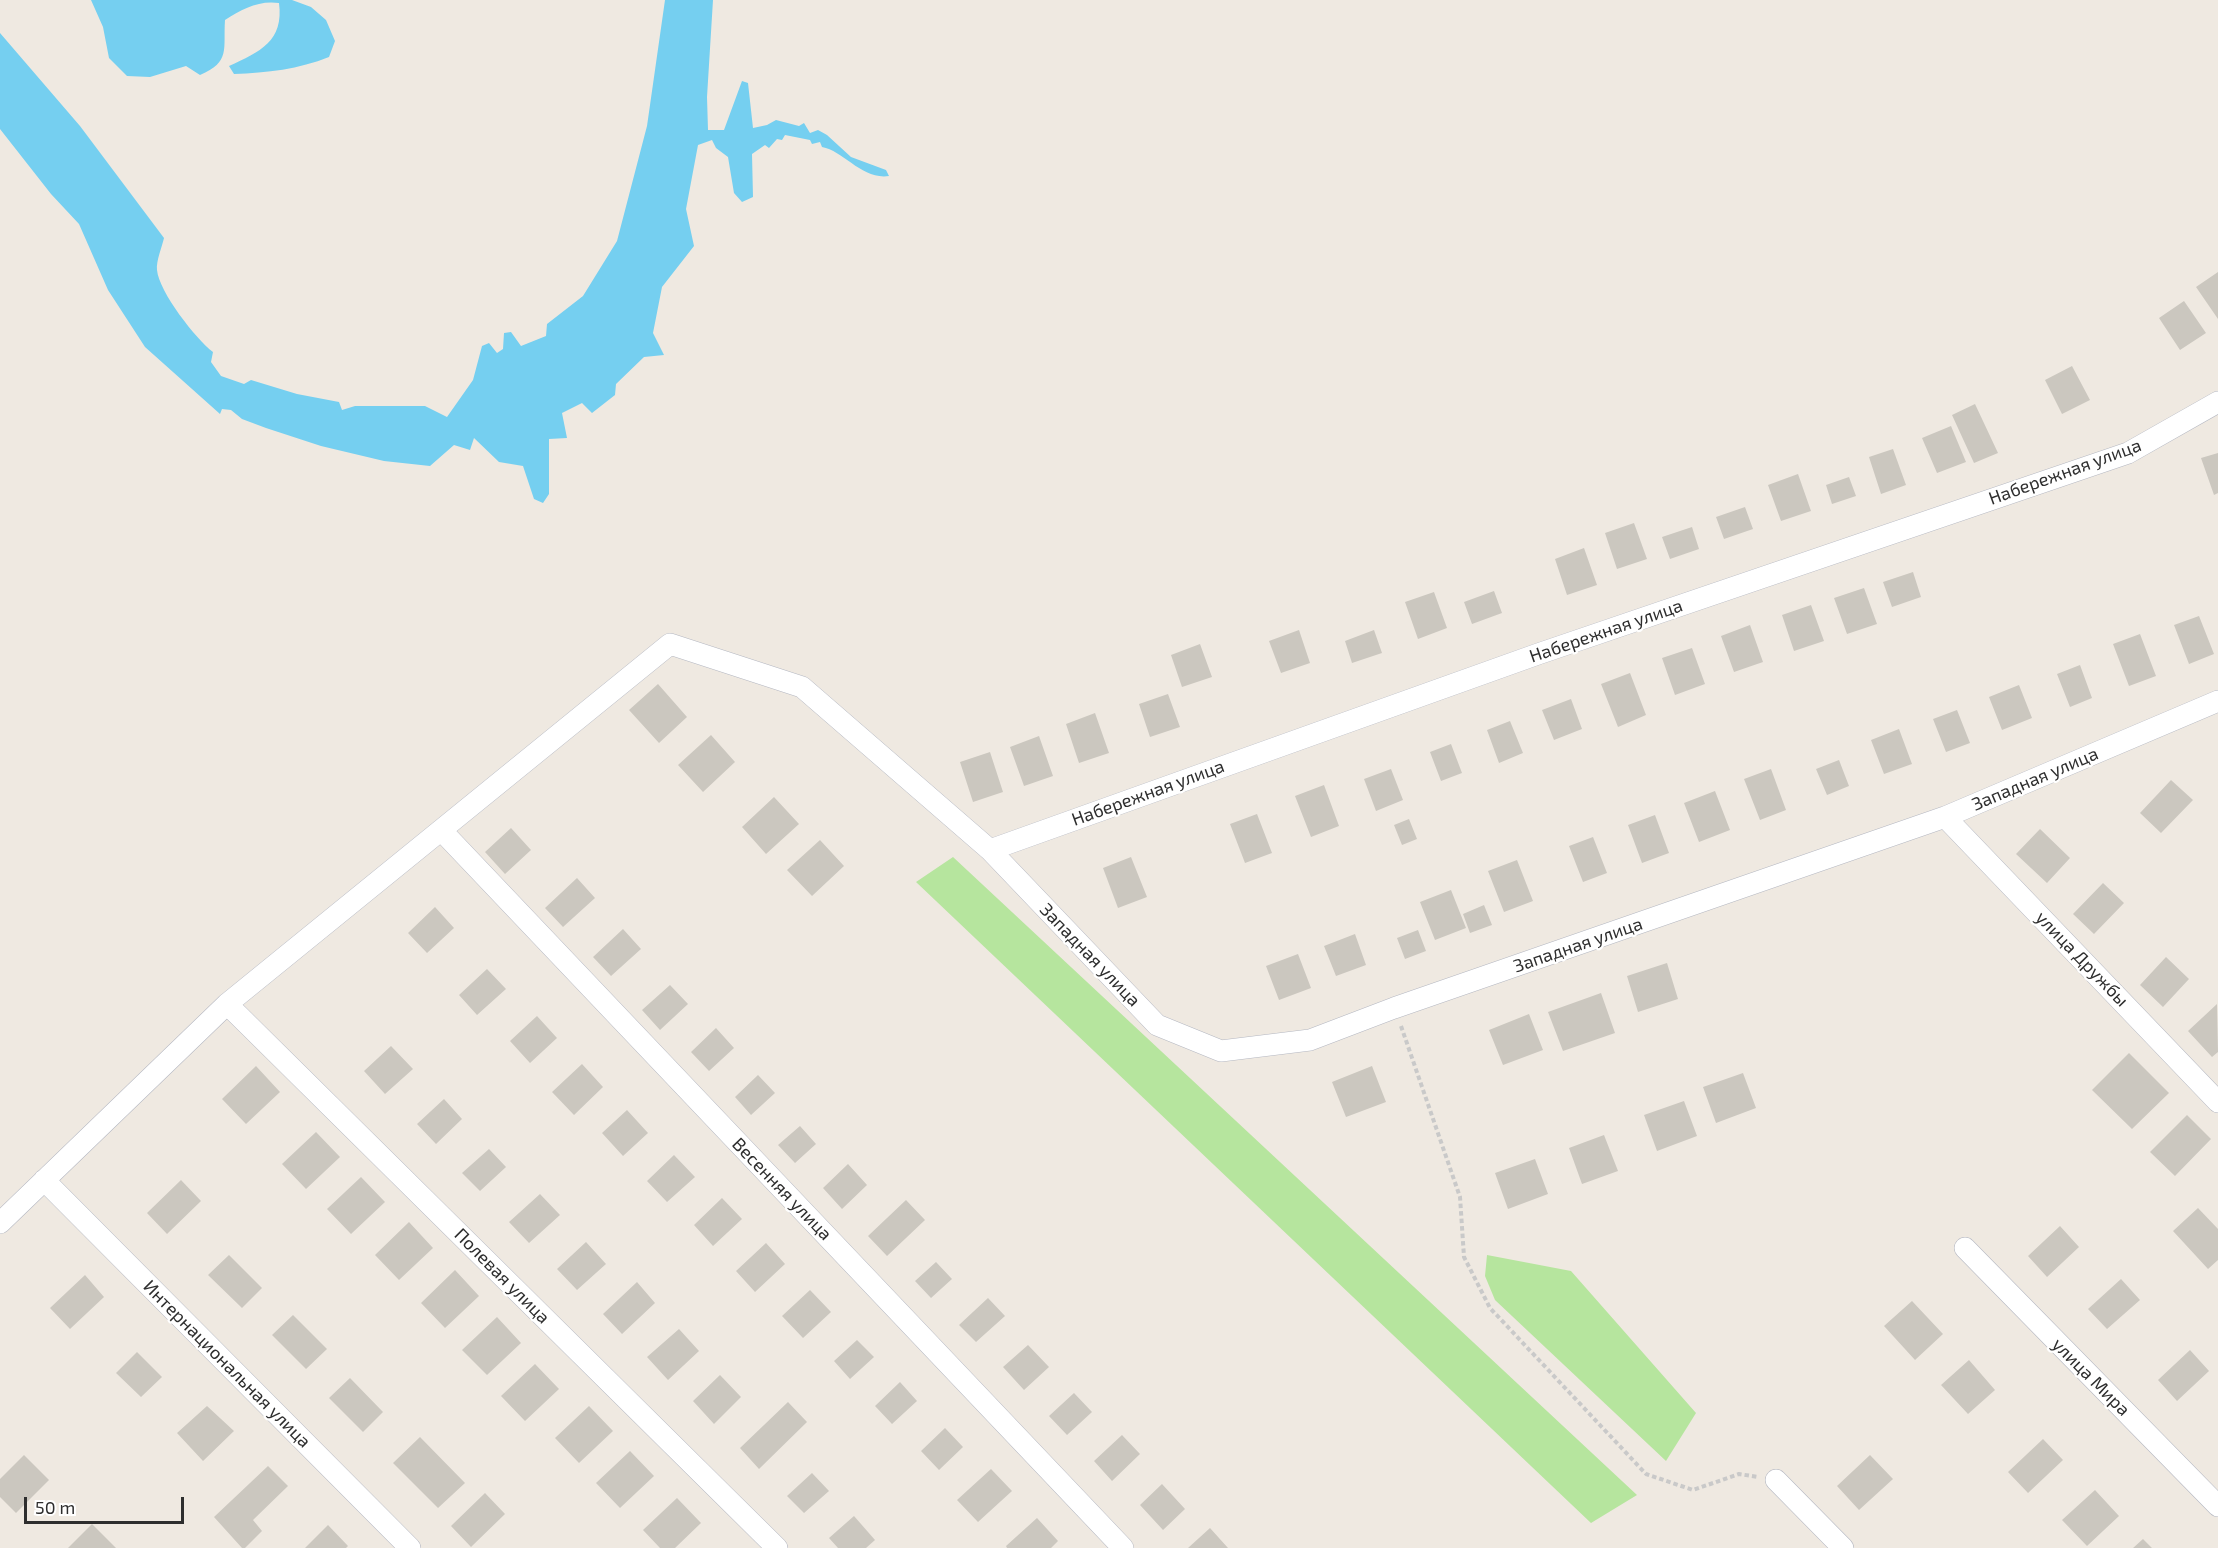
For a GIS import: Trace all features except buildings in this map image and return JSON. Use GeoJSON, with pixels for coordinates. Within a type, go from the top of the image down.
{"type":"FeatureCollection","features":[{"type":"Feature","properties":{"kind":"street","name":"Набережная улица"},"geometry":{"type":"LineString","coordinates":[[990,850],[1538,654],[2128,453],[2218,402]]}},
{"type":"Feature","properties":{"kind":"street","name":"Западная улица"},"geometry":{"type":"LineString","coordinates":[[441,830],[670,644],[802,687],[990,850],[1157,1025],[1221,1051],[1310,1040],[1394,1008],[1945,817],[2218,702]]}},
{"type":"Feature","properties":{"kind":"street","name":"улица Дружбы"},"geometry":{"type":"LineString","coordinates":[[1945,817],[2218,1102]]}},
{"type":"Feature","properties":{"kind":"street"},"geometry":{"type":"LineString","coordinates":[[0,1223],[227,1004],[441,830]]}},
{"type":"Feature","properties":{"kind":"street","name":"Весенняя улица"},"geometry":{"type":"LineString","coordinates":[[441,830],[1124,1548]]}},
{"type":"Feature","properties":{"kind":"street","name":"Полевая улица"},"geometry":{"type":"LineString","coordinates":[[227,1004],[777,1548]]}},
{"type":"Feature","properties":{"kind":"street","name":"Интернациональная улица"},"geometry":{"type":"LineString","coordinates":[[44,1180],[410,1548]]}},
{"type":"Feature","properties":{"kind":"street","name":"улица Мира"},"geometry":{"type":"LineString","coordinates":[[1965,1248],[2218,1506]]}},
{"type":"Feature","properties":{"kind":"street"},"geometry":{"type":"LineString","coordinates":[[1776,1480],[1844,1548]]}},
{"type":"Feature","properties":{"kind":"path"},"geometry":{"type":"LineString","coordinates":[[1394,1008],[1460,1197],[1464,1257],[1490,1308],[1646,1474],[1693,1490],[1739,1474],[1776,1480]]}},
{"type":"Feature","properties":{"kind":"green space"},"geometry":{"type":"Polygon","coordinates":[[[953,857],[1637,1495],[1591,1523],[916,882],[953,857]]]}},
{"type":"Feature","properties":{"kind":"green space"},"geometry":{"type":"Polygon","coordinates":[[[1487,1255],[1571,1271],[1696,1413],[1666,1461],[1495,1300],[1485,1276],[1487,1255]]]}},
{"type":"Feature","properties":{"kind":"water"},"geometry":{"type":"Polygon","coordinates":[[[91,0],[292,0],[311,7],[326,20],[335,41],[329,57],[306,65],[259,73],[234,74],[229,66],[251,56],[268,44],[278,27],[279,3],[258,4],[225,20],[223,54],[217,65],[210,70],[200,75],[186,66],[150,77],[127,76],[109,58],[103,27],[91,0]]]}},
{"type":"Feature","properties":{"kind":"water"},"geometry":{"type":"Polygon","coordinates":[[[665,0],[713,0],[707,97],[708,130],[724,130],[742,81],[748,83],[753,128],[776,120],[799,126],[804,123],[810,133],[818,130],[827,135],[851,157],[886,170],[889,176],[870,174],[822,147],[820,142],[812,144],[810,140],[785,135],[782,140],[777,139],[769,148],[765,145],[752,154],[753,197],[742,202],[734,193],[728,157],[716,148],[712,140],[698,145],[686,209],[694,246],[662,287],[653,333],[664,355],[644,357],[616,384],[615,395],[592,413],[582,403],[562,413],[567,438],[549,439],[549,494],[543,503],[534,499],[523,466],[499,462],[474,438],[470,450],[454,445],[430,466],[384,461],[321,446],[242,419],[231,410],[222,409],[220,414],[145,347],[108,290],[79,224],[51,194],[0,129],[0,33],[80,126],[164,238],[157,266],[159,279],[179,314],[197,337],[213,352],[211,362],[221,376],[244,384],[251,380],[297,394],[339,402],[342,410],[355,406],[425,406],[447,417],[473,380],[482,346],[489,343],[497,353],[503,349],[504,333],[511,332],[521,346],[546,336],[547,324],[583,296],[617,241],[647,126],[665,0]]]}}]}
